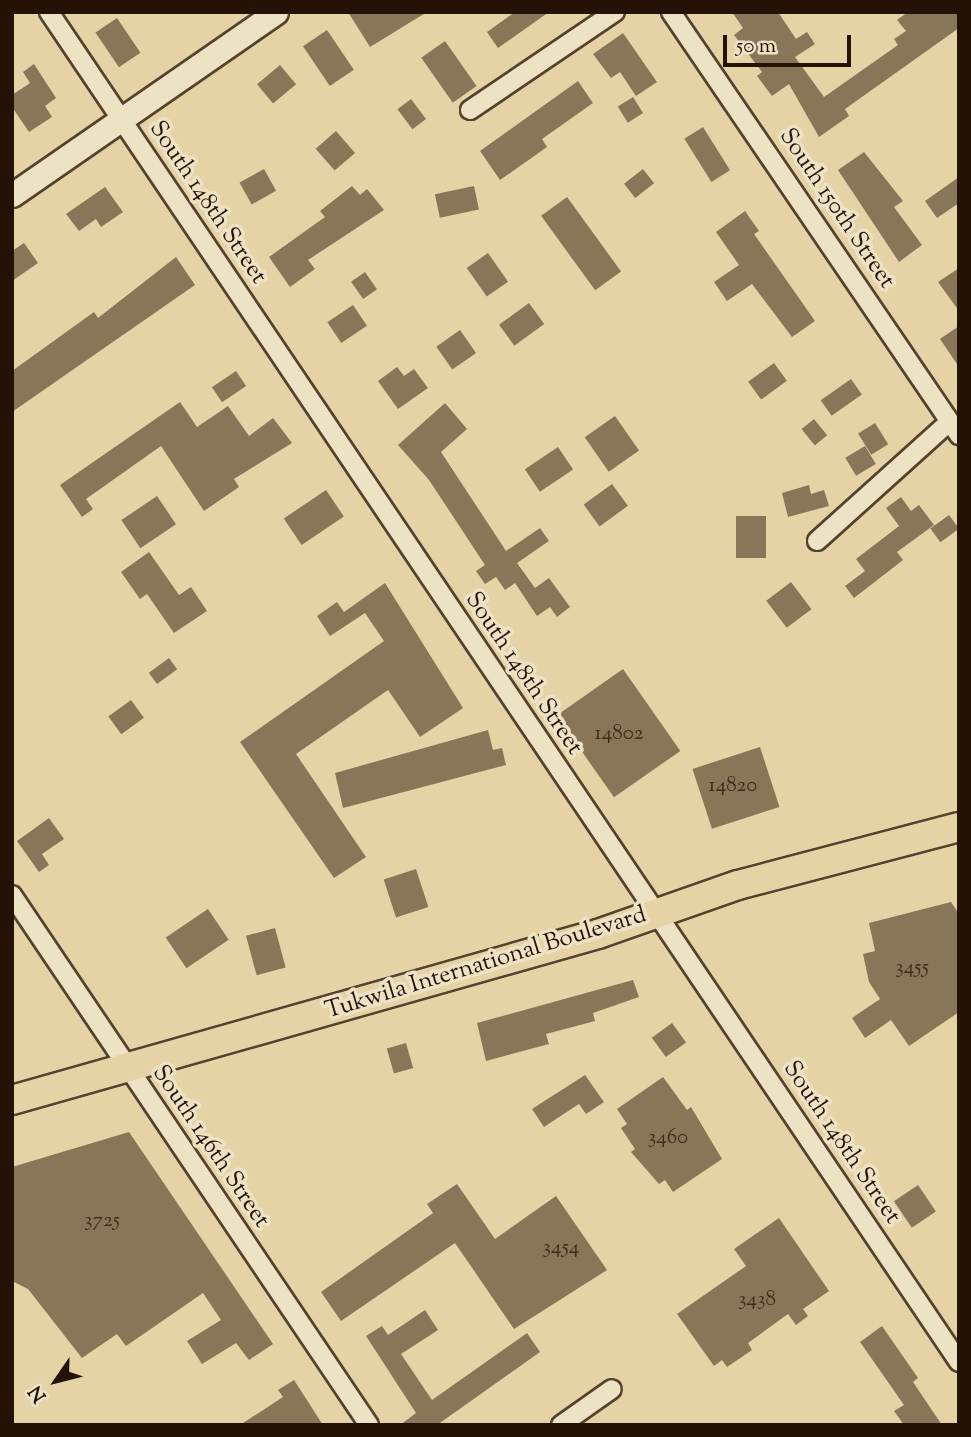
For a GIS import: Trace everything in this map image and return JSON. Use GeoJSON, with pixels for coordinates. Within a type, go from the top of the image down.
{"type":"FeatureCollection","features":[{"type":"Feature","properties":{"kind":"main road","name":"Tukwila International Boulevard"},"geometry":{"type":"LineString","coordinates":[[12,1100],[598,934],[738,885],[959,827]]}},
{"type":"Feature","properties":{"kind":"street","name":"South 148th Street"},"geometry":{"type":"LineString","coordinates":[[49,12],[959,1362]]}},
{"type":"Feature","properties":{"kind":"street"},"geometry":{"type":"LineString","coordinates":[[12,195],[276,12]]}},
{"type":"Feature","properties":{"kind":"street"},"geometry":{"type":"LineString","coordinates":[[470,110],[615,12]]}},
{"type":"Feature","properties":{"kind":"street","name":"South 150th Street"},"geometry":{"type":"LineString","coordinates":[[671,12],[954,428]]}},
{"type":"Feature","properties":{"kind":"street"},"geometry":{"type":"LineString","coordinates":[[817,541],[954,428]]}},
{"type":"Feature","properties":{"kind":"street","name":"South 146th Street"},"geometry":{"type":"LineString","coordinates":[[12,895],[369,1425]]}},
{"type":"Feature","properties":{"kind":"street"},"geometry":{"type":"LineString","coordinates":[[561,1425],[612,1389]]}},
{"type":"Feature","properties":{"kind":"building"},"geometry":{"type":"Polygon","coordinates":[[[348,12],[427,12],[370,47],[348,12]]]}},
{"type":"Feature","properties":{"kind":"building"},"geometry":{"type":"Polygon","coordinates":[[[515,12],[549,12],[498,48],[487,32],[515,12]]]}},
{"type":"Feature","properties":{"kind":"building"},"geometry":{"type":"Polygon","coordinates":[[[732,12],[778,12],[796,39],[807,32],[815,44],[795,57],[824,97],[898,45],[894,39],[906,31],[897,20],[908,12],[959,12],[959,28],[845,109],[849,116],[819,137],[789,84],[772,96],[757,76],[762,72],[734,35],[743,28],[732,12]]]}},
{"type":"Feature","properties":{"kind":"building"},"geometry":{"type":"Polygon","coordinates":[[[117,18],[140,53],[119,67],[95,33],[117,18]]]}},
{"type":"Feature","properties":{"kind":"building"},"geometry":{"type":"Polygon","coordinates":[[[327,30],[354,70],[330,86],[303,46],[327,30]]]}},
{"type":"Feature","properties":{"kind":"building"},"geometry":{"type":"Polygon","coordinates":[[[623,33],[657,82],[636,96],[620,72],[611,78],[593,54],[623,33]]]}},
{"type":"Feature","properties":{"kind":"building"},"geometry":{"type":"Polygon","coordinates":[[[445,41],[477,86],[453,103],[421,58],[445,41]]]}},
{"type":"Feature","properties":{"kind":"building"},"geometry":{"type":"Polygon","coordinates":[[[34,64],[56,98],[45,106],[52,117],[29,132],[12,107],[12,95],[30,83],[23,72],[34,64]]]}},
{"type":"Feature","properties":{"kind":"building"},"geometry":{"type":"Polygon","coordinates":[[[280,65],[296,84],[273,103],[257,84],[280,65]]]}},
{"type":"Feature","properties":{"kind":"building"},"geometry":{"type":"Polygon","coordinates":[[[578,81],[593,103],[542,139],[547,147],[500,180],[480,151],[578,81]]]}},
{"type":"Feature","properties":{"kind":"building"},"geometry":{"type":"Polygon","coordinates":[[[633,97],[643,113],[628,123],[618,107],[633,97]]]}},
{"type":"Feature","properties":{"kind":"building"},"geometry":{"type":"Polygon","coordinates":[[[411,99],[426,119],[412,129],[397,109],[411,99]]]}},
{"type":"Feature","properties":{"kind":"building"},"geometry":{"type":"Polygon","coordinates":[[[703,127],[730,170],[711,182],[684,139],[703,127]]]}},
{"type":"Feature","properties":{"kind":"building"},"geometry":{"type":"Polygon","coordinates":[[[336,131],[355,153],[335,171],[316,149],[336,131]]]}},
{"type":"Feature","properties":{"kind":"building"},"geometry":{"type":"Polygon","coordinates":[[[864,152],[903,201],[894,207],[922,245],[899,262],[838,170],[864,152]]]}},
{"type":"Feature","properties":{"kind":"building"},"geometry":{"type":"Polygon","coordinates":[[[264,169],[276,191],[252,204],[240,183],[264,169]]]}},
{"type":"Feature","properties":{"kind":"building"},"geometry":{"type":"Polygon","coordinates":[[[643,169],[654,183],[635,198],[624,184],[643,169]]]}},
{"type":"Feature","properties":{"kind":"building"},"geometry":{"type":"Polygon","coordinates":[[[959,177],[959,203],[937,218],[925,201],[959,177]]]}},
{"type":"Feature","properties":{"kind":"building"},"geometry":{"type":"Polygon","coordinates":[[[352,186],[360,195],[367,189],[384,210],[308,260],[315,269],[290,287],[269,257],[325,217],[320,211],[352,186]]]}},
{"type":"Feature","properties":{"kind":"building"},"geometry":{"type":"Polygon","coordinates":[[[474,186],[479,209],[440,218],[435,194],[474,186]]]}},
{"type":"Feature","properties":{"kind":"building"},"geometry":{"type":"Polygon","coordinates":[[[105,187],[123,212],[101,227],[96,219],[79,231],[66,214],[105,187]]]}},
{"type":"Feature","properties":{"kind":"building"},"geometry":{"type":"Polygon","coordinates":[[[567,197],[621,271],[595,290],[541,216],[567,197]]]}},
{"type":"Feature","properties":{"kind":"building"},"geometry":{"type":"Polygon","coordinates":[[[745,211],[759,231],[754,234],[815,321],[792,337],[752,284],[727,301],[714,282],[739,265],[716,232],[745,211]]]}},
{"type":"Feature","properties":{"kind":"building"},"geometry":{"type":"Polygon","coordinates":[[[24,243],[38,263],[12,281],[12,251],[24,243]]]}},
{"type":"Feature","properties":{"kind":"building"},"geometry":{"type":"Polygon","coordinates":[[[488,253],[508,282],[487,297],[467,268],[488,253]]]}},
{"type":"Feature","properties":{"kind":"building"},"geometry":{"type":"Polygon","coordinates":[[[176,257],[195,285],[12,412],[12,371],[94,312],[98,318],[176,257]]]}},
{"type":"Feature","properties":{"kind":"building"},"geometry":{"type":"Polygon","coordinates":[[[959,268],[959,311],[938,282],[959,268]]]}},
{"type":"Feature","properties":{"kind":"building"},"geometry":{"type":"Polygon","coordinates":[[[365,272],[377,289],[363,299],[351,282],[365,272]]]}},
{"type":"Feature","properties":{"kind":"building"},"geometry":{"type":"Polygon","coordinates":[[[529,303],[544,324],[514,346],[499,325],[529,303]]]}},
{"type":"Feature","properties":{"kind":"building"},"geometry":{"type":"Polygon","coordinates":[[[353,305],[367,326],[341,343],[327,322],[353,305]]]}},
{"type":"Feature","properties":{"kind":"building"},"geometry":{"type":"Polygon","coordinates":[[[959,326],[959,367],[940,339],[959,326]]]}},
{"type":"Feature","properties":{"kind":"building"},"geometry":{"type":"Polygon","coordinates":[[[460,330],[476,353],[452,370],[436,347],[460,330]]]}},
{"type":"Feature","properties":{"kind":"building"},"geometry":{"type":"Polygon","coordinates":[[[774,363],[787,381],[761,400],[748,382],[774,363]]]}},
{"type":"Feature","properties":{"kind":"building"},"geometry":{"type":"Polygon","coordinates":[[[397,367],[404,376],[414,369],[428,388],[398,409],[378,381],[397,367]]]}},
{"type":"Feature","properties":{"kind":"building"},"geometry":{"type":"Polygon","coordinates":[[[236,371],[246,386],[222,402],[212,387],[236,371]]]}},
{"type":"Feature","properties":{"kind":"building"},"geometry":{"type":"Polygon","coordinates":[[[851,379],[862,395],[832,416],[821,400],[851,379]]]}},
{"type":"Feature","properties":{"kind":"building"},"geometry":{"type":"Polygon","coordinates":[[[180,402],[197,427],[228,406],[249,436],[273,418],[292,443],[234,479],[239,487],[204,511],[161,446],[86,499],[93,509],[82,517],[60,485],[180,402]]]}},
{"type":"Feature","properties":{"kind":"building"},"geometry":{"type":"Polygon","coordinates":[[[445,403],[467,429],[441,452],[506,551],[540,528],[549,541],[517,563],[535,588],[549,578],[570,607],[557,617],[550,607],[537,616],[515,583],[505,590],[496,577],[485,584],[476,571],[485,565],[429,480],[398,445],[445,403]]]}},
{"type":"Feature","properties":{"kind":"building"},"geometry":{"type":"Polygon","coordinates":[[[615,416],[639,450],[609,472],[585,437],[615,416]]]}},
{"type":"Feature","properties":{"kind":"building"},"geometry":{"type":"Polygon","coordinates":[[[814,419],[827,435],[815,445],[802,429],[814,419]]]}},
{"type":"Feature","properties":{"kind":"building"},"geometry":{"type":"Polygon","coordinates":[[[875,423],[888,444],[871,455],[858,434],[875,423]]]}},
{"type":"Feature","properties":{"kind":"building"},"geometry":{"type":"Polygon","coordinates":[[[865,446],[876,464],[856,476],[845,458],[865,446]]]}},
{"type":"Feature","properties":{"kind":"building"},"geometry":{"type":"Polygon","coordinates":[[[558,447],[573,469],[540,492],[525,469],[558,447]]]}},
{"type":"Feature","properties":{"kind":"building"},"geometry":{"type":"Polygon","coordinates":[[[612,484],[628,506],[600,526],[584,505],[612,484]]]}},
{"type":"Feature","properties":{"kind":"building"},"geometry":{"type":"Polygon","coordinates":[[[809,485],[811,494],[824,490],[829,506],[788,517],[782,493],[809,485]]]}},
{"type":"Feature","properties":{"kind":"building"},"geometry":{"type":"Polygon","coordinates":[[[326,490],[344,517],[302,545],[284,519],[326,490]]]}},
{"type":"Feature","properties":{"kind":"building"},"geometry":{"type":"Polygon","coordinates":[[[157,496],[176,524],[140,548],[121,520],[157,496]]]}},
{"type":"Feature","properties":{"kind":"building"},"geometry":{"type":"Polygon","coordinates":[[[901,497],[911,511],[919,505],[934,525],[897,552],[903,560],[854,598],[845,586],[865,571],[856,559],[899,526],[886,508],[901,497]]]}},
{"type":"Feature","properties":{"kind":"building"},"geometry":{"type":"Polygon","coordinates":[[[949,515],[959,529],[940,542],[930,529],[949,515]]]}},
{"type":"Feature","properties":{"kind":"building"},"geometry":{"type":"Polygon","coordinates":[[[736,516],[766,516],[766,558],[736,558],[736,516]]]}},
{"type":"Feature","properties":{"kind":"building"},"geometry":{"type":"Polygon","coordinates":[[[149,552],[179,595],[191,587],[207,611],[174,633],[147,594],[140,599],[121,572],[149,552]]]}},
{"type":"Feature","properties":{"kind":"building"},"geometry":{"type":"Polygon","coordinates":[[[791,582],[811,609],[787,628],[766,601],[791,582]]]}},
{"type":"Feature","properties":{"kind":"building"},"geometry":{"type":"Polygon","coordinates":[[[385,583],[463,708],[420,737],[388,690],[296,754],[366,857],[334,878],[240,742],[384,641],[365,613],[330,636],[317,616],[337,602],[344,612],[385,583]]]}},
{"type":"Feature","properties":{"kind":"building"},"geometry":{"type":"Polygon","coordinates":[[[169,658],[177,669],[157,684],[149,673],[169,658]]]}},
{"type":"Feature","properties":{"kind":"building"},"geometry":{"type":"Polygon","coordinates":[[[623,669],[680,751],[614,797],[557,715],[623,669]]]}},
{"type":"Feature","properties":{"kind":"building"},"geometry":{"type":"Polygon","coordinates":[[[131,700],[144,718],[121,734],[108,716],[131,700]]]}},
{"type":"Feature","properties":{"kind":"building"},"geometry":{"type":"Polygon","coordinates":[[[488,730],[493,750],[502,748],[506,765],[343,808],[335,773],[488,730]]]}},
{"type":"Feature","properties":{"kind":"building"},"geometry":{"type":"Polygon","coordinates":[[[760,747],[779,807],[712,829],[692,769],[760,747]]]}},
{"type":"Feature","properties":{"kind":"building"},"geometry":{"type":"Polygon","coordinates":[[[49,818],[64,839],[42,854],[49,865],[39,872],[17,841],[49,818]]]}},
{"type":"Feature","properties":{"kind":"building"},"geometry":{"type":"Polygon","coordinates":[[[416,869],[428,907],[396,918],[384,880],[416,869]]]}},
{"type":"Feature","properties":{"kind":"building"},"geometry":{"type":"Polygon","coordinates":[[[951,902],[959,914],[959,1012],[909,1046],[891,1020],[865,1038],[852,1018],[880,999],[869,982],[863,954],[875,951],[869,923],[951,902]]]}},
{"type":"Feature","properties":{"kind":"building"},"geometry":{"type":"Polygon","coordinates":[[[208,909],[229,940],[186,968],[166,938],[208,909]]]}},
{"type":"Feature","properties":{"kind":"building"},"geometry":{"type":"Polygon","coordinates":[[[275,928],[286,968],[257,975],[246,936],[275,928]]]}},
{"type":"Feature","properties":{"kind":"building"},"geometry":{"type":"Polygon","coordinates":[[[633,980],[639,997],[593,1013],[595,1021],[546,1034],[549,1044],[486,1061],[477,1023],[633,980]]]}},
{"type":"Feature","properties":{"kind":"building"},"geometry":{"type":"Polygon","coordinates":[[[672,1023],[686,1042],[666,1057],[652,1038],[672,1023]]]}},
{"type":"Feature","properties":{"kind":"building"},"geometry":{"type":"Polygon","coordinates":[[[406,1043],[413,1068],[394,1074],[387,1049],[406,1043]]]}},
{"type":"Feature","properties":{"kind":"building"},"geometry":{"type":"Polygon","coordinates":[[[585,1075],[604,1102],[586,1114],[579,1104],[544,1127],[532,1109],[585,1075]]]}},
{"type":"Feature","properties":{"kind":"building"},"geometry":{"type":"Polygon","coordinates":[[[663,1077],[687,1110],[691,1107],[722,1159],[673,1192],[665,1180],[659,1184],[631,1152],[635,1149],[621,1128],[627,1124],[617,1109],[663,1077]]]}},
{"type":"Feature","properties":{"kind":"building"},"geometry":{"type":"Polygon","coordinates":[[[129,1132],[273,1344],[249,1360],[236,1343],[202,1364],[187,1341],[221,1320],[203,1293],[126,1346],[117,1334],[82,1358],[28,1289],[12,1281],[12,1167],[129,1132]]]}},
{"type":"Feature","properties":{"kind":"building"},"geometry":{"type":"Polygon","coordinates":[[[457,1184],[495,1239],[556,1196],[607,1270],[514,1329],[455,1243],[341,1321],[321,1292],[433,1213],[427,1204],[457,1184]]]}},
{"type":"Feature","properties":{"kind":"building"},"geometry":{"type":"Polygon","coordinates":[[[918,1185],[936,1212],[912,1228],[894,1201],[918,1185]]]}},
{"type":"Feature","properties":{"kind":"building"},"geometry":{"type":"Polygon","coordinates":[[[779,1218],[829,1291],[803,1309],[808,1316],[796,1325],[788,1314],[748,1343],[752,1350],[727,1367],[722,1360],[714,1366],[677,1314],[746,1266],[734,1249],[779,1218]]]}},
{"type":"Feature","properties":{"kind":"building"},"geometry":{"type":"Polygon","coordinates":[[[425,1310],[438,1330],[401,1354],[432,1400],[527,1333],[540,1352],[437,1425],[400,1425],[416,1413],[366,1336],[382,1326],[388,1335],[425,1310]]]}},
{"type":"Feature","properties":{"kind":"building"},"geometry":{"type":"Polygon","coordinates":[[[882,1326],[918,1378],[913,1382],[942,1425],[904,1425],[894,1411],[904,1405],[860,1342],[882,1326]]]}},
{"type":"Feature","properties":{"kind":"building"},"geometry":{"type":"Polygon","coordinates":[[[294,1380],[323,1425],[240,1425],[283,1397],[278,1390],[294,1380]]]}}]}
